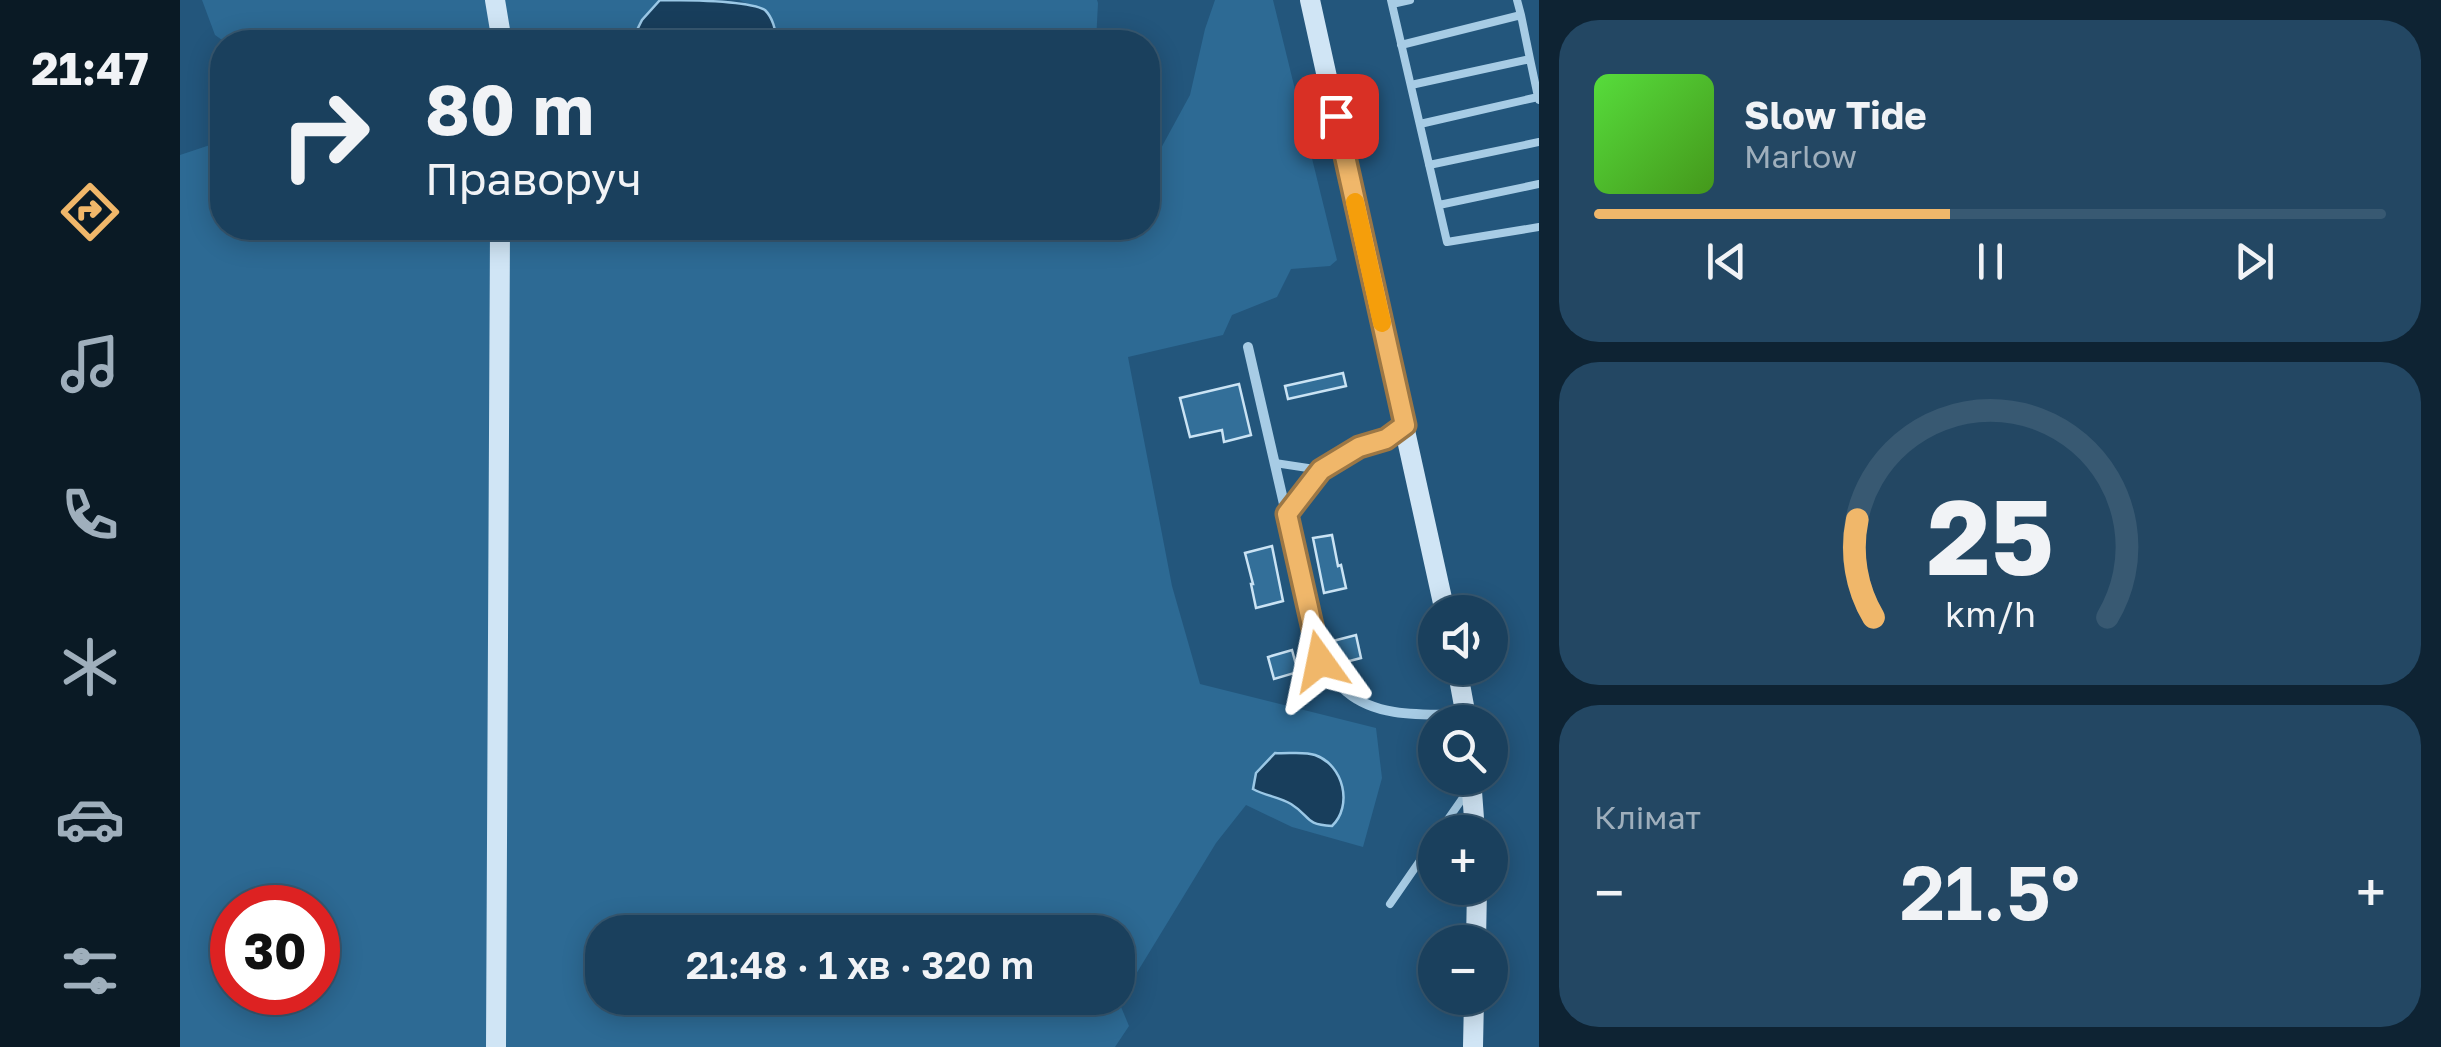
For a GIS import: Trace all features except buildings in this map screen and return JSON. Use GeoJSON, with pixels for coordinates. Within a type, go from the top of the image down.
{"type":"FeatureCollection","features":[{"type":"Feature","properties":{"kind":"main road"},"geometry":{"type":"LineString","coordinates":[[494,0],[500,30]]}},
{"type":"Feature","properties":{"kind":"main road"},"geometry":{"type":"LineString","coordinates":[[1310,0],[1441,595]]}},
{"type":"Feature","properties":{"kind":"main road"},"geometry":{"type":"LineString","coordinates":[[496,1047],[500,240]]}},
{"type":"Feature","properties":{"kind":"main road"},"geometry":{"type":"LineString","coordinates":[[1473,1047],[1474,1015]]}},
{"type":"Feature","properties":{"kind":"street"},"geometry":{"type":"LineString","coordinates":[[1248,347],[1320,661],[1351,696],[1378,708],[1418,715]]}},
{"type":"Feature","properties":{"kind":"lane"},"geometry":{"type":"LineString","coordinates":[[1410,0],[1392,2],[1447,242],[1538,227]]}},
{"type":"Feature","properties":{"kind":"lane"},"geometry":{"type":"LineString","coordinates":[[1420,124],[1538,99],[1517,0]]}},
{"type":"Feature","properties":{"kind":"lane"},"geometry":{"type":"LineString","coordinates":[[1402,45],[1522,15]]}},
{"type":"Feature","properties":{"kind":"lane"},"geometry":{"type":"LineString","coordinates":[[1411,85],[1530,59]]}},
{"type":"Feature","properties":{"kind":"lane"},"geometry":{"type":"LineString","coordinates":[[1429,165],[1538,142]]}},
{"type":"Feature","properties":{"kind":"lane"},"geometry":{"type":"LineString","coordinates":[[1438,205],[1538,184]]}},
{"type":"Feature","properties":{"kind":"lane"},"geometry":{"type":"LineString","coordinates":[[1287,514],[1321,470],[1359,447],[1386,439],[1405,425]]}},
{"type":"Feature","properties":{"kind":"lane"},"geometry":{"type":"LineString","coordinates":[[1275,463],[1321,470]]}},
{"type":"Feature","properties":{"kind":"lane"},"geometry":{"type":"LineString","coordinates":[[1390,904],[1418,867]]}},
{"type":"Feature","properties":{"kind":"shaded area"},"geometry":{"type":"Polygon","coordinates":[[[202,0],[660,0],[637,30],[213,30],[202,0]]]}},
{"type":"Feature","properties":{"kind":"shaded area"},"geometry":{"type":"Polygon","coordinates":[[[660,0],[716,1],[765,10],[774,30],[637,30],[660,0]]]}},
{"type":"Feature","properties":{"kind":"shaded area"},"geometry":{"type":"Polygon","coordinates":[[[739,0],[1098,3],[1097,30],[774,30],[766,14],[739,0]]]}},
{"type":"Feature","properties":{"kind":"shaded area"},"geometry":{"type":"Polygon","coordinates":[[[1215,0],[1273,0],[1337,260],[1330,266],[1291,269],[1277,297],[1232,315],[1223,335],[1128,357],[1172,586],[1200,684],[1376,728],[1382,778],[1363,847],[1292,827],[1246,805],[1216,843],[1135,976],[1135,915],[585,915],[585,1015],[1124,1015],[1129,1026],[1115,1047],[180,1047],[180,155],[210,145],[210,240],[1160,240],[1160,150],[1190,95],[1215,0]]]}},
{"type":"Feature","properties":{"kind":"shaded area"},"geometry":{"type":"Polygon","coordinates":[[[1275,753],[1311,754],[1333,768],[1343,797],[1332,826],[1312,822],[1291,804],[1253,789],[1256,773],[1275,753]]]}},
{"type":"Feature","properties":{"kind":"slow traffic"},"geometry":{"type":"LineString","coordinates":[[1355,202],[1382,323]]}},
{"type":"Feature","properties":{"kind":"route"},"geometry":{"type":"LineString","coordinates":[[1320,661],[1287,514],[1321,470],[1359,447],[1386,439],[1405,425],[1336,116]]}}]}
